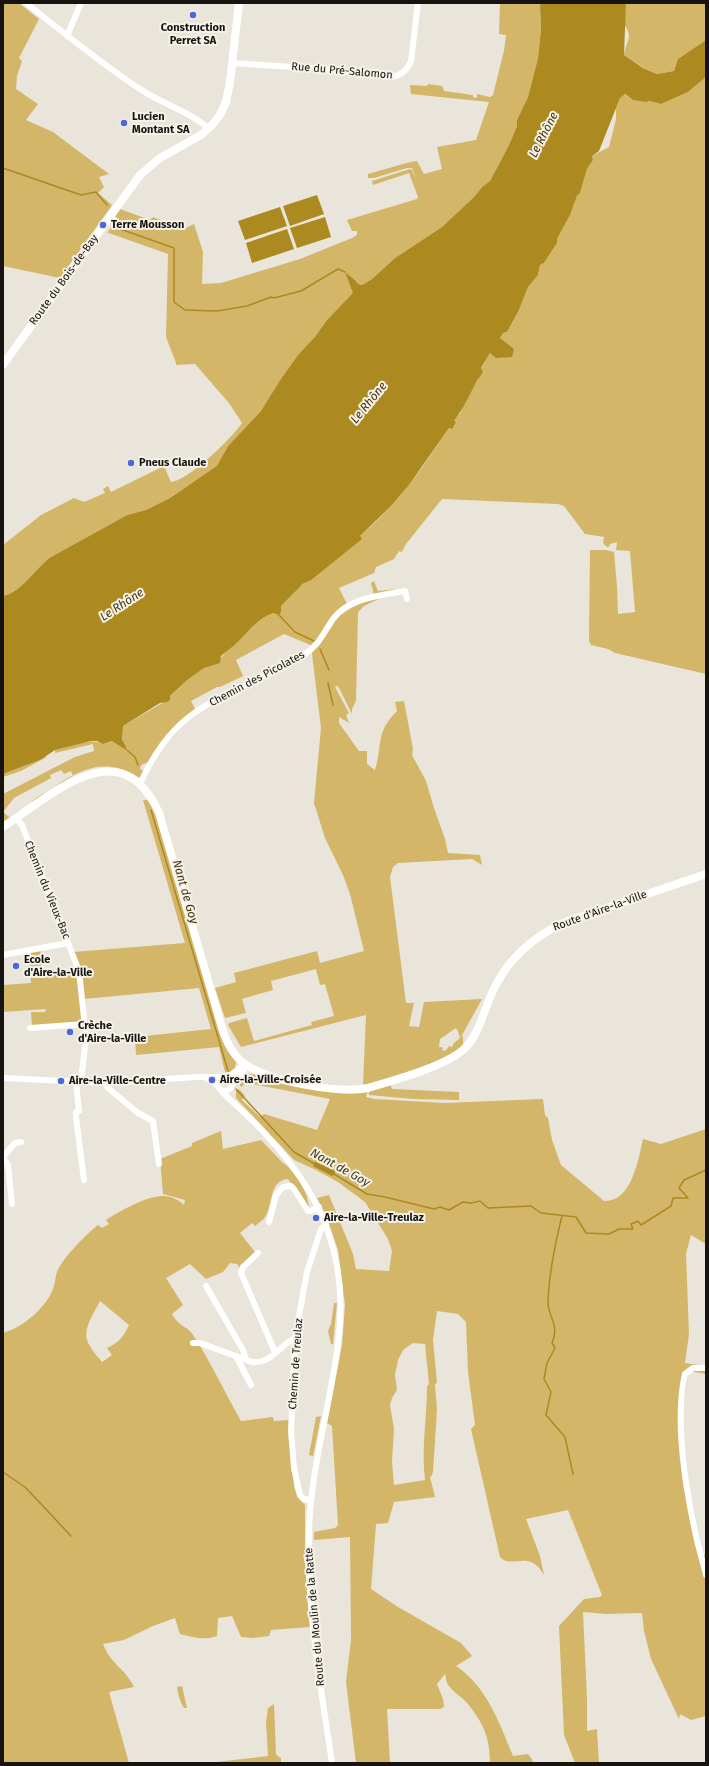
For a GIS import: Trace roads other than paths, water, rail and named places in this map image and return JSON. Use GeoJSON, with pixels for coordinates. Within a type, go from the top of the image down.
{"type":"FeatureCollection","features":[{"type":"Feature","properties":{"kind":"main road","name":"Route du Bois-de-Bay"},"geometry":{"type":"LineString","coordinates":[[3,365],[140,175],[152,163],[196,139],[209,129],[218,118],[226,102],[239,3]]}},
{"type":"Feature","properties":{"kind":"main road","name":"Route d'Aire-la-Ville"},"geometry":{"type":"LineString","coordinates":[[3,827],[66,784],[85,775],[102,771],[116,772],[126,775],[140,784],[150,796],[159,812],[224,1034],[229,1044],[246,1062],[302,1083],[335,1089],[363,1089],[448,1060],[469,1044],[477,1031],[491,994],[500,976],[515,956],[535,938],[568,921],[706,874]]}},
{"type":"Feature","properties":{"kind":"street"},"geometry":{"type":"LineString","coordinates":[[26,3],[67,36],[142,90],[198,120],[209,129]]}},
{"type":"Feature","properties":{"kind":"street"},"geometry":{"type":"LineString","coordinates":[[67,36],[81,3]]}},
{"type":"Feature","properties":{"kind":"street","name":"Rue du Pré-Salomon"},"geometry":{"type":"LineString","coordinates":[[232,63],[338,70],[391,78],[399,76],[406,70],[411,61],[418,3]]}},
{"type":"Feature","properties":{"kind":"street","name":"Chemin des Picolates"},"geometry":{"type":"LineString","coordinates":[[140,784],[150,763],[186,720],[207,705],[287,665],[305,654],[320,641],[332,620],[342,610],[358,602],[399,592],[406,591],[407,599]]}},
{"type":"Feature","properties":{"kind":"street","name":"Chemin du Vieux-Bac"},"geometry":{"type":"LineString","coordinates":[[16,818],[22,825],[80,975],[86,1041],[78,1082],[79,1112],[76,1112],[76,1117],[84,1180]]}},
{"type":"Feature","properties":{"kind":"street"},"geometry":{"type":"LineString","coordinates":[[3,955],[68,943]]}},
{"type":"Feature","properties":{"kind":"street"},"geometry":{"type":"LineString","coordinates":[[30,1028],[85,1024]]}},
{"type":"Feature","properties":{"kind":"street"},"geometry":{"type":"LineString","coordinates":[[3,1078],[105,1083],[204,1077],[229,1077],[246,1062]]}},
{"type":"Feature","properties":{"kind":"street"},"geometry":{"type":"LineString","coordinates":[[204,1077],[217,1084],[221,1090],[226,1091],[244,1071],[246,1062]]}},
{"type":"Feature","properties":{"kind":"street"},"geometry":{"type":"LineString","coordinates":[[217,1084],[221,1077]]}},
{"type":"Feature","properties":{"kind":"street"},"geometry":{"type":"LineString","coordinates":[[229,1077],[236,1103]]}},
{"type":"Feature","properties":{"kind":"street"},"geometry":{"type":"LineString","coordinates":[[105,1083],[108,1088],[138,1113],[153,1121],[159,1164]]}},
{"type":"Feature","properties":{"kind":"street","name":"Route du Moulin de la Ratte"},"geometry":{"type":"LineString","coordinates":[[221,1090],[236,1103],[288,1160],[307,1186],[326,1225],[335,1253],[340,1281],[340,1318],[338,1342],[316,1460],[311,1500],[309,1534],[311,1595],[332,1763]]}},
{"type":"Feature","properties":{"kind":"street"},"geometry":{"type":"LineString","coordinates":[[12,1204],[8,1165],[3,1157],[15,1143],[21,1142]]}},
{"type":"Feature","properties":{"kind":"street"},"geometry":{"type":"LineString","coordinates":[[269,1222],[276,1194],[283,1187],[291,1186],[308,1211],[317,1208]]}},
{"type":"Feature","properties":{"kind":"street","name":"Chemin de Treulaz"},"geometry":{"type":"LineString","coordinates":[[311,1500],[304,1499],[300,1495],[292,1443],[295,1338],[308,1266],[321,1228],[326,1225]]}},
{"type":"Feature","properties":{"kind":"street"},"geometry":{"type":"LineString","coordinates":[[258,1253],[243,1267],[241,1273],[275,1352]]}},
{"type":"Feature","properties":{"kind":"street"},"geometry":{"type":"LineString","coordinates":[[206,1286],[243,1350],[246,1359]]}},
{"type":"Feature","properties":{"kind":"street"},"geometry":{"type":"LineString","coordinates":[[193,1343],[200,1343],[236,1356],[256,1362],[262,1362],[287,1342],[295,1338]]}},
{"type":"Feature","properties":{"kind":"street"},"geometry":{"type":"LineString","coordinates":[[236,1356],[251,1385]]}},
{"type":"Feature","properties":{"kind":"street"},"geometry":{"type":"LineString","coordinates":[[706,1368],[693,1368],[686,1372],[683,1381],[681,1412],[687,1485],[696,1537],[706,1575]]}},
{"type":"Feature","properties":{"kind":"water","name":"Le Rhône"},"geometry":{"type":"Polygon","coordinates":[[[541,3],[626,3],[624,55],[643,68],[657,74],[674,71],[678,59],[706,40],[706,77],[688,92],[661,104],[649,101],[633,100],[625,94],[620,98],[599,151],[592,156],[593,160],[587,169],[580,193],[577,196],[570,215],[557,239],[557,243],[544,263],[540,265],[538,275],[528,287],[519,310],[507,332],[503,333],[500,338],[514,349],[512,357],[496,358],[490,353],[481,368],[483,372],[454,421],[456,422],[452,429],[449,428],[409,485],[391,506],[360,536],[362,539],[311,580],[302,584],[281,606],[281,612],[279,615],[273,613],[258,621],[236,644],[221,656],[220,663],[204,668],[186,681],[170,696],[170,700],[160,703],[123,726],[122,739],[128,751],[112,741],[103,744],[97,741],[91,741],[55,750],[40,760],[3,774],[3,596],[16,591],[51,557],[127,515],[146,510],[170,498],[217,466],[228,446],[261,411],[299,354],[314,338],[327,320],[353,293],[345,272],[358,284],[362,285],[372,279],[395,258],[442,227],[474,197],[482,187],[490,181],[509,145],[517,126],[517,120],[528,97],[538,58],[541,29],[541,3]]]}},
{"type":"Feature","properties":{"kind":"water"},"geometry":{"type":"Polygon","coordinates":[[[317,195],[324,214],[290,226],[283,206],[317,195]]]}},
{"type":"Feature","properties":{"kind":"water"},"geometry":{"type":"Polygon","coordinates":[[[280,207],[287,226],[245,240],[238,221],[280,207]]]}},
{"type":"Feature","properties":{"kind":"water"},"geometry":{"type":"Polygon","coordinates":[[[325,217],[331,237],[297,248],[290,228],[325,217]]]}},
{"type":"Feature","properties":{"kind":"water"},"geometry":{"type":"Polygon","coordinates":[[[287,229],[294,249],[252,263],[246,243],[287,229]]]}},
{"type":"Feature","properties":{"kind":"water"},"geometry":{"type":"Polygon","coordinates":[[[315,1162],[335,1171],[335,1174],[332,1176],[313,1166],[315,1162]]]}},
{"type":"Feature","properties":{"kind":"waterway"},"geometry":{"type":"LineString","coordinates":[[3,168],[81,195],[96,192],[107,205]]}},
{"type":"Feature","properties":{"kind":"waterway"},"geometry":{"type":"LineString","coordinates":[[114,225],[117,225],[120,229],[174,248],[174,302],[185,310],[217,311],[247,306],[271,297],[274,298],[301,291],[338,269],[345,272]]}},
{"type":"Feature","properties":{"kind":"waterway"},"geometry":{"type":"LineString","coordinates":[[279,615],[295,632],[314,641]]}},
{"type":"Feature","properties":{"kind":"waterway"},"geometry":{"type":"LineString","coordinates":[[320,649],[329,670]]}},
{"type":"Feature","properties":{"kind":"waterway"},"geometry":{"type":"LineString","coordinates":[[328,683],[333,705]]}},
{"type":"Feature","properties":{"kind":"waterway"},"geometry":{"type":"LineString","coordinates":[[128,751],[135,757],[138,765]]}},
{"type":"Feature","properties":{"kind":"waterway","name":"Nant de Goy"},"geometry":{"type":"LineString","coordinates":[[151,810],[228,1071]]}},
{"type":"Feature","properties":{"kind":"waterway","name":"Nant de Goy"},"geometry":{"type":"LineString","coordinates":[[236,1089],[294,1152],[315,1164]]}},
{"type":"Feature","properties":{"kind":"waterway","name":"Nant de Goy"},"geometry":{"type":"LineString","coordinates":[[334,1174],[367,1194],[434,1209],[440,1207],[449,1210],[463,1202],[471,1203],[480,1201],[488,1208],[531,1206],[541,1213],[576,1217],[586,1233],[609,1234],[619,1229],[633,1229],[631,1224],[638,1221],[641,1225],[671,1206],[673,1198],[688,1198],[679,1188],[684,1180],[706,1170]]}},
{"type":"Feature","properties":{"kind":"waterway"},"geometry":{"type":"LineString","coordinates":[[562,1216],[553,1258],[548,1302],[548,1308],[555,1331],[552,1343],[555,1348],[547,1363],[544,1379],[551,1392],[546,1415],[565,1437],[573,1474]]}},
{"type":"Feature","properties":{"kind":"waterway"},"geometry":{"type":"LineString","coordinates":[[3,1472],[26,1488],[71,1536]]}},
{"type":"Feature","properties":{"kind":"place","name":"Construction Perret SA"},"geometry":{"type":"Point","coordinates":[193,15]}},
{"type":"Feature","properties":{"kind":"place","name":"Lucien Montant SA"},"geometry":{"type":"Point","coordinates":[124,123]}},
{"type":"Feature","properties":{"kind":"place","name":"Terre Mousson"},"geometry":{"type":"Point","coordinates":[103,225]}},
{"type":"Feature","properties":{"kind":"place","name":"Pneus Claude"},"geometry":{"type":"Point","coordinates":[131,463]}},
{"type":"Feature","properties":{"kind":"place","name":"Ecole d'Aire-la-Ville"},"geometry":{"type":"Point","coordinates":[16,966]}},
{"type":"Feature","properties":{"kind":"place","name":"Crèche d'Aire-la-Ville"},"geometry":{"type":"Point","coordinates":[70,1032]}},
{"type":"Feature","properties":{"kind":"place","name":"Aire-la-Ville-Croisée"},"geometry":{"type":"Point","coordinates":[212,1080]}},
{"type":"Feature","properties":{"kind":"place","name":"Aire-la-Ville-Centre"},"geometry":{"type":"Point","coordinates":[61,1081]}},
{"type":"Feature","properties":{"kind":"place","name":"Aire-la-Ville-Treulaz"},"geometry":{"type":"Point","coordinates":[316,1218]}}]}
